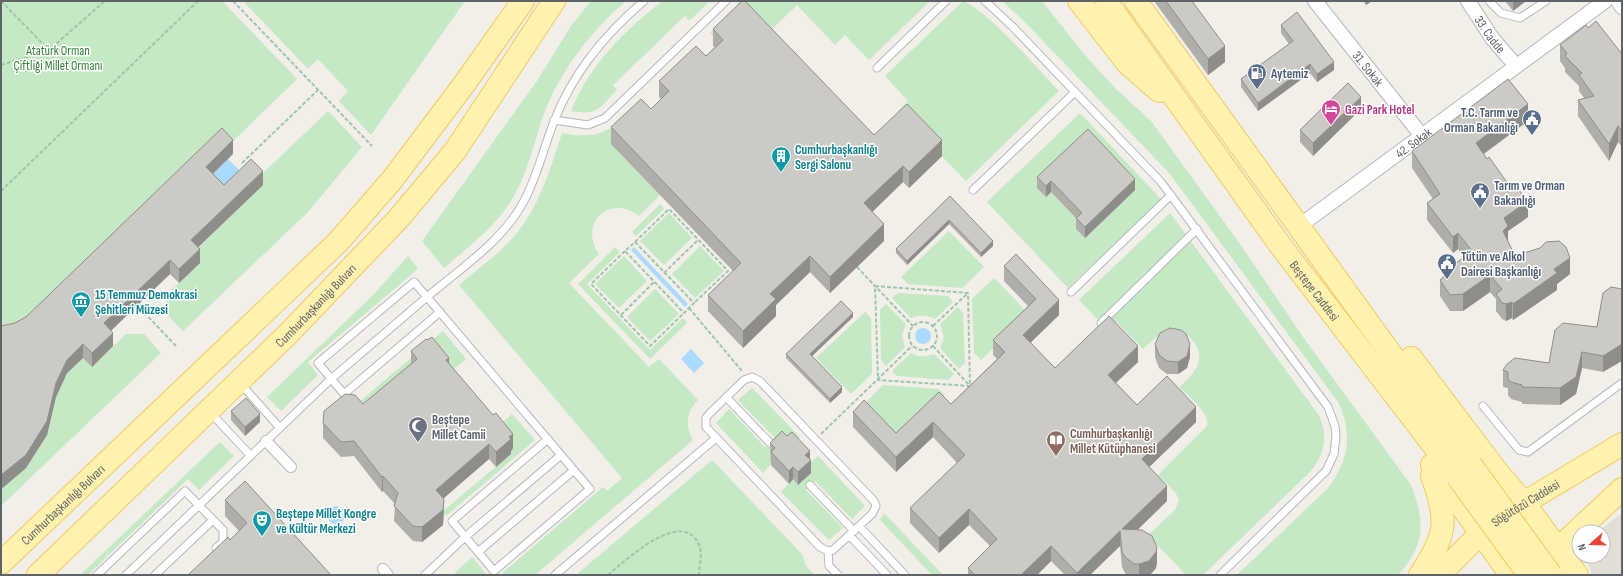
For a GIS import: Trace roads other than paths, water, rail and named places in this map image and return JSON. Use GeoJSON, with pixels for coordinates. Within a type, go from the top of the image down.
{"type":"FeatureCollection","features":[{"type":"Feature","properties":{"kind":"main road"},"geometry":{"type":"LineString","coordinates":[[465,83],[506,1]]}},
{"type":"Feature","properties":{"kind":"main road","name":"Cumhurbaşkanlığı Bulvarı"},"geometry":{"type":"LineString","coordinates":[[1,563],[338,242],[392,180],[465,83],[523,1]]}},
{"type":"Feature","properties":{"kind":"main road","name":"Cumhurbaşkanlığı Bulvarı"},"geometry":{"type":"LineString","coordinates":[[38,575],[239,382],[364,256],[399,218],[455,151],[554,1]]}},
{"type":"Feature","properties":{"kind":"main road"},"geometry":{"type":"LineString","coordinates":[[455,151],[492,112],[570,1]]}},
{"type":"Feature","properties":{"kind":"main road"},"geometry":{"type":"LineString","coordinates":[[1079,1],[1128,64],[1187,115]]}},
{"type":"Feature","properties":{"kind":"main road","name":"Beştepe Caddesi"},"geometry":{"type":"LineString","coordinates":[[1106,1],[1280,245],[1464,471],[1551,575]]}},
{"type":"Feature","properties":{"kind":"main road","name":"Beştepe Caddesi"},"geometry":{"type":"LineString","coordinates":[[1136,1],[1298,227],[1464,471],[1529,575]]}},
{"type":"Feature","properties":{"kind":"main road"},"geometry":{"type":"LineString","coordinates":[[1298,227],[1324,242],[1498,473],[1524,503],[1577,575]]}},
{"type":"Feature","properties":{"kind":"main road"},"geometry":{"type":"LineString","coordinates":[[1280,245],[1341,341],[1511,575]]}},
{"type":"Feature","properties":{"kind":"main road","name":"Söğütözü Caddesi"},"geometry":{"type":"LineString","coordinates":[[1439,575],[1480,533],[1499,518],[1622,444]]}},
{"type":"Feature","properties":{"kind":"main road"},"geometry":{"type":"LineString","coordinates":[[1420,575],[1438,548],[1442,530],[1441,500],[1422,451]]}},
{"type":"Feature","properties":{"kind":"main road"},"geometry":{"type":"LineString","coordinates":[[1459,502],[1472,508],[1478,508],[1486,503],[1496,493],[1499,485],[1498,473]]}},
{"type":"Feature","properties":{"kind":"main road"},"geometry":{"type":"LineString","coordinates":[[1525,575],[1559,550],[1622,489]]}},
{"type":"Feature","properties":{"kind":"street","name":"31. Sokak"},"geometry":{"type":"LineString","coordinates":[[1315,1],[1422,136]]}},
{"type":"Feature","properties":{"kind":"street","name":"33. Cadde"},"geometry":{"type":"LineString","coordinates":[[1468,1],[1492,38],[1516,66]]}},
{"type":"Feature","properties":{"kind":"street","name":"42. Sokak"},"geometry":{"type":"LineString","coordinates":[[1298,227],[1605,1]]}},
{"type":"Feature","properties":{"kind":"street"},"geometry":{"type":"LineString","coordinates":[[1618,1],[1622,7]]}},
{"type":"Feature","properties":{"kind":"street"},"geometry":{"type":"LineString","coordinates":[[266,441],[291,468]]}},
{"type":"Feature","properties":{"kind":"lane"},"geometry":{"type":"LineString","coordinates":[[126,575],[331,379],[498,237],[514,218],[534,181],[554,120],[564,96],[580,69],[621,20],[644,1]]}},
{"type":"Feature","properties":{"kind":"lane"},"geometry":{"type":"LineString","coordinates":[[554,120],[588,125],[605,118],[726,1]]}},
{"type":"Feature","properties":{"kind":"lane"},"geometry":{"type":"LineString","coordinates":[[876,68],[946,1]]}},
{"type":"Feature","properties":{"kind":"lane"},"geometry":{"type":"LineString","coordinates":[[985,1],[1013,27],[1162,182],[1328,408],[1336,426],[1334,454],[1326,471],[1319,480],[1220,575]]}},
{"type":"Feature","properties":{"kind":"lane"},"geometry":{"type":"LineString","coordinates":[[1489,1],[1501,13],[1520,18],[1546,1]]}},
{"type":"Feature","properties":{"kind":"lane"},"geometry":{"type":"LineString","coordinates":[[974,190],[1075,92]]}},
{"type":"Feature","properties":{"kind":"lane"},"geometry":{"type":"LineString","coordinates":[[1071,292],[1171,195]]}},
{"type":"Feature","properties":{"kind":"lane"},"geometry":{"type":"LineString","coordinates":[[1101,322],[1197,229]]}},
{"type":"Feature","properties":{"kind":"lane"},"geometry":{"type":"LineString","coordinates":[[440,312],[344,394],[318,363],[414,282],[440,312],[548,439],[590,489],[494,571],[452,521],[548,439]]}},
{"type":"Feature","properties":{"kind":"lane"},"geometry":{"type":"LineString","coordinates":[[752,377],[760,381],[874,501],[875,510],[837,548],[828,552],[820,547],[706,427],[706,418],[726,397],[748,378],[752,377]]}},
{"type":"Feature","properties":{"kind":"lane"},"geometry":{"type":"LineString","coordinates":[[239,382],[280,428]]}},
{"type":"Feature","properties":{"kind":"lane"},"geometry":{"type":"LineString","coordinates":[[1483,406],[1519,450],[1528,452],[1622,383]]}},
{"type":"Feature","properties":{"kind":"lane"},"geometry":{"type":"LineString","coordinates":[[726,397],[770,443]]}},
{"type":"Feature","properties":{"kind":"lane"},"geometry":{"type":"LineString","coordinates":[[208,411],[251,456]]}},
{"type":"Feature","properties":{"kind":"lane"},"geometry":{"type":"LineString","coordinates":[[555,575],[716,438]]}},
{"type":"Feature","properties":{"kind":"lane"},"geometry":{"type":"LineString","coordinates":[[425,575],[465,537],[561,455]]}},
{"type":"Feature","properties":{"kind":"lane"},"geometry":{"type":"LineString","coordinates":[[478,552],[574,470]]}},
{"type":"Feature","properties":{"kind":"lane"},"geometry":{"type":"LineString","coordinates":[[810,485],[854,531],[905,575]]}},
{"type":"Feature","properties":{"kind":"lane"},"geometry":{"type":"LineString","coordinates":[[97,575],[185,491],[223,530],[223,542],[211,553]]}},
{"type":"Feature","properties":{"kind":"lane"},"geometry":{"type":"LineString","coordinates":[[155,575],[213,520]]}},
{"type":"Feature","properties":{"kind":"lane"},"geometry":{"type":"LineString","coordinates":[[854,531],[887,575]]}},
{"type":"Feature","properties":{"kind":"lane"},"geometry":{"type":"LineString","coordinates":[[828,552],[829,566],[838,575]]}},
{"type":"Feature","properties":{"kind":"water"},"geometry":{"type":"Polygon","coordinates":[[[228,159],[246,177],[224,198],[206,180],[228,159]]]}},
{"type":"Feature","properties":{"kind":"water"},"geometry":{"type":"Polygon","coordinates":[[[634,247],[688,304],[685,307],[631,250],[634,247]]]}},
{"type":"Feature","properties":{"kind":"water"},"geometry":{"type":"Polygon","coordinates":[[[923,328],[930,333],[931,336],[926,343],[923,344],[916,339],[915,336],[920,329],[923,328]]]}},
{"type":"Feature","properties":{"kind":"water"},"geometry":{"type":"Polygon","coordinates":[[[691,349],[704,363],[694,373],[681,359],[691,349]]]}},
{"type":"Feature","properties":{"kind":"water"},"geometry":{"type":"Polygon","coordinates":[[[332,506],[340,506],[345,511],[343,522],[340,524],[332,524],[327,519],[327,511],[332,506]]]}},
{"type":"Feature","properties":{"kind":"place","name":"Aytemiz"},"geometry":{"type":"Point","coordinates":[1257,90]}},
{"type":"Feature","properties":{"kind":"place","name":"Gazi Park Hotel"},"geometry":{"type":"Point","coordinates":[1331,126]}},
{"type":"Feature","properties":{"kind":"place","name":"T.C. Tarım ve Orman Bakanlığı"},"geometry":{"type":"Point","coordinates":[1532,136]}},
{"type":"Feature","properties":{"kind":"place","name":"Cumhurbaşkanlığı Sergi Salonu"},"geometry":{"type":"Point","coordinates":[781,173]}},
{"type":"Feature","properties":{"kind":"place","name":"Tarım ve Orman Bakanlığı"},"geometry":{"type":"Point","coordinates":[1480,209]}},
{"type":"Feature","properties":{"kind":"place","name":"Tütün ve Alkol Dairesi Başkanlığı"},"geometry":{"type":"Point","coordinates":[1447,280]}},
{"type":"Feature","properties":{"kind":"place","name":"15 Temmuz Demokrasi Şehitleri Müzesi"},"geometry":{"type":"Point","coordinates":[81,318]}},
{"type":"Feature","properties":{"kind":"place","name":"Beştepe Millet Camii"},"geometry":{"type":"Point","coordinates":[418,443]}},
{"type":"Feature","properties":{"kind":"place","name":"Cumhurbaşkanlığı Millet Kütüphanesi"},"geometry":{"type":"Point","coordinates":[1056,457]}},
{"type":"Feature","properties":{"kind":"place","name":"Beştepe Millet Kongre ve Kültür Merkezi"},"geometry":{"type":"Point","coordinates":[262,537]}},
{"type":"Feature","properties":{"kind":"park label","name":"Atatürk Orman Çiftliği Millet Ormanı"},"geometry":{"type":"Point","coordinates":[58,58]}}]}
